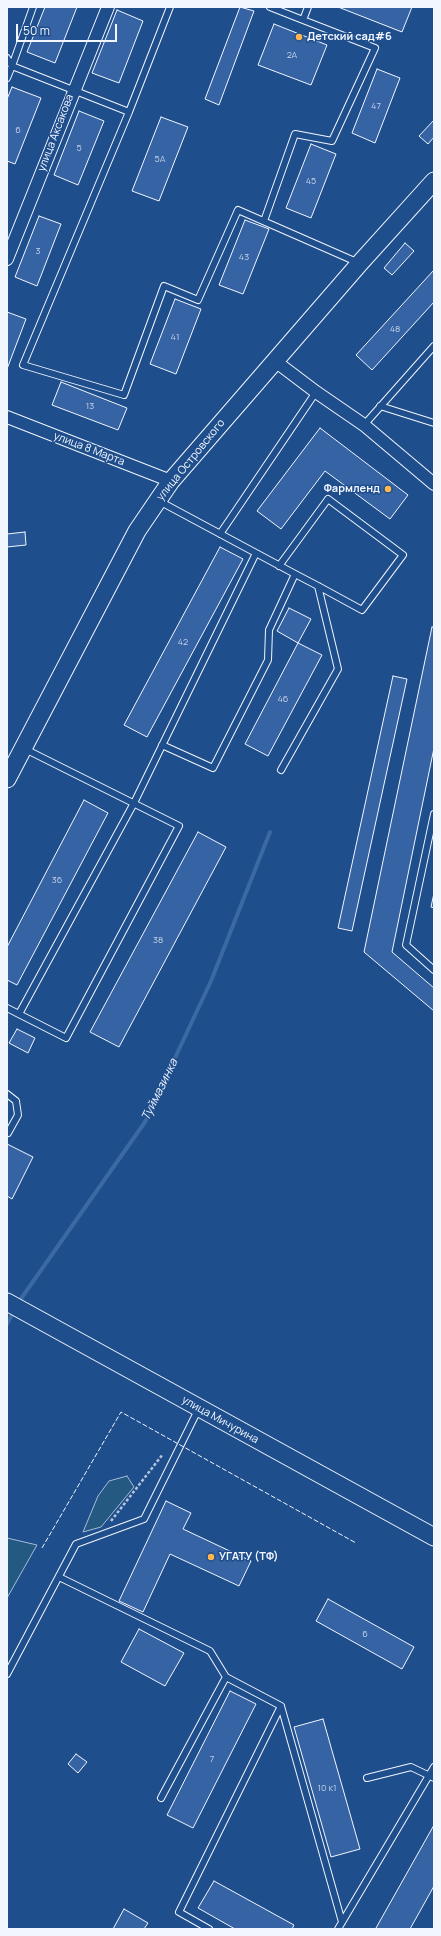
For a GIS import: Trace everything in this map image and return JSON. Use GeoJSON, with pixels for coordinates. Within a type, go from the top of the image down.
{"type":"FeatureCollection","features":[{"type":"Feature","properties":{"kind":"main road","name":"улица Островского"},"geometry":{"type":"LineString","coordinates":[[7,779],[137,532],[170,481],[360,263],[434,181]]}},
{"type":"Feature","properties":{"kind":"main road","name":"улица Мичурина"},"geometry":{"type":"LineString","coordinates":[[7,1302],[434,1537]]}},
{"type":"Feature","properties":{"kind":"street","name":"улица Аксакова"},"geometry":{"type":"LineString","coordinates":[[7,259],[108,7]]}},
{"type":"Feature","properties":{"kind":"street"},"geometry":{"type":"LineString","coordinates":[[275,360],[316,392],[364,425],[434,484]]}},
{"type":"Feature","properties":{"kind":"street","name":"улица 8 Марта"},"geometry":{"type":"LineString","coordinates":[[7,417],[170,481]]}},
{"type":"Feature","properties":{"kind":"lane"},"geometry":{"type":"LineString","coordinates":[[7,78],[33,7]]}},
{"type":"Feature","properties":{"kind":"lane"},"geometry":{"type":"LineString","coordinates":[[170,7],[129,112],[23,365],[124,395],[164,286],[198,300],[238,210],[360,263]]}},
{"type":"Feature","properties":{"kind":"lane"},"geometry":{"type":"LineString","coordinates":[[264,221],[295,134],[332,141],[375,48],[270,7]]}},
{"type":"Feature","properties":{"kind":"lane"},"geometry":{"type":"LineString","coordinates":[[302,20],[308,7]]}},
{"type":"Feature","properties":{"kind":"lane"},"geometry":{"type":"LineString","coordinates":[[7,58],[12,66],[74,89],[129,112]]}},
{"type":"Feature","properties":{"kind":"lane"},"geometry":{"type":"LineString","coordinates":[[364,425],[434,346]]}},
{"type":"Feature","properties":{"kind":"lane"},"geometry":{"type":"LineString","coordinates":[[220,534],[316,392]]}},
{"type":"Feature","properties":{"kind":"lane"},"geometry":{"type":"LineString","coordinates":[[380,406],[434,423]]}},
{"type":"Feature","properties":{"kind":"lane"},"geometry":{"type":"LineString","coordinates":[[157,500],[279,566],[362,610],[403,555],[328,498],[279,566]]}},
{"type":"Feature","properties":{"kind":"lane"},"geometry":{"type":"LineString","coordinates":[[19,1014],[134,803],[256,553]]}},
{"type":"Feature","properties":{"kind":"lane"},"geometry":{"type":"LineString","coordinates":[[162,745],[213,768],[268,660],[269,630],[295,574]]}},
{"type":"Feature","properties":{"kind":"lane"},"geometry":{"type":"LineString","coordinates":[[281,770],[338,669],[318,586]]}},
{"type":"Feature","properties":{"kind":"lane"},"geometry":{"type":"LineString","coordinates":[[7,1008],[66,1038],[179,826],[23,748]]}},
{"type":"Feature","properties":{"kind":"lane"},"geometry":{"type":"LineString","coordinates":[[434,814],[406,945],[434,970]]}},
{"type":"Feature","properties":{"kind":"lane"},"geometry":{"type":"LineString","coordinates":[[7,1094],[16,1101],[18,1115],[8,1133]]}},
{"type":"Feature","properties":{"kind":"lane"},"geometry":{"type":"LineString","coordinates":[[7,1674],[76,1544],[144,1519],[199,1408]]}},
{"type":"Feature","properties":{"kind":"lane"},"geometry":{"type":"LineString","coordinates":[[59,1577],[210,1651],[226,1677],[281,1706],[342,1922]]}},
{"type":"Feature","properties":{"kind":"lane"},"geometry":{"type":"LineString","coordinates":[[161,1798],[226,1677]]}},
{"type":"Feature","properties":{"kind":"lane"},"geometry":{"type":"LineString","coordinates":[[209,1929],[179,1912],[281,1706]]}},
{"type":"Feature","properties":{"kind":"lane"},"geometry":{"type":"LineString","coordinates":[[367,1778],[411,1767],[432,1776]]}},
{"type":"Feature","properties":{"kind":"lane"},"geometry":{"type":"LineString","coordinates":[[338,1929],[432,1776],[434,1767]]}},
{"type":"Feature","properties":{"kind":"shaded area"},"geometry":{"type":"Polygon","coordinates":[[[127,1476],[134,1487],[101,1527],[83,1532],[98,1496],[109,1481],[127,1476]]]}},
{"type":"Feature","properties":{"kind":"shaded area"},"geometry":{"type":"Polygon","coordinates":[[[7,1538],[37,1545],[7,1598],[7,1538]]]}},
{"type":"Feature","properties":{"kind":"building"},"geometry":{"type":"Polygon","coordinates":[[[45,7],[77,7],[55,63],[27,52],[45,7]]]}},
{"type":"Feature","properties":{"kind":"building"},"geometry":{"type":"Polygon","coordinates":[[[240,7],[254,11],[219,105],[205,99],[240,7]]]}},
{"type":"Feature","properties":{"kind":"building"},"geometry":{"type":"Polygon","coordinates":[[[338,7],[412,7],[402,32],[338,7]]]}},
{"type":"Feature","properties":{"kind":"building"},"geometry":{"type":"Polygon","coordinates":[[[117,10],[143,21],[119,83],[92,73],[117,10]]]}},
{"type":"Feature","properties":{"kind":"building"},"geometry":{"type":"Polygon","coordinates":[[[274,24],[327,45],[311,85],[258,65],[274,24]]]}},
{"type":"Feature","properties":{"kind":"building"},"geometry":{"type":"Polygon","coordinates":[[[377,69],[400,78],[375,143],[352,133],[377,69]]]}},
{"type":"Feature","properties":{"kind":"building"},"geometry":{"type":"Polygon","coordinates":[[[12,87],[41,98],[15,164],[7,161],[7,99],[12,87]]]}},
{"type":"Feature","properties":{"kind":"building"},"geometry":{"type":"Polygon","coordinates":[[[79,111],[104,121],[78,185],[54,175],[79,111]]]}},
{"type":"Feature","properties":{"kind":"building"},"geometry":{"type":"Polygon","coordinates":[[[161,117],[188,127],[159,201],[132,191],[161,117]]]}},
{"type":"Feature","properties":{"kind":"building"},"geometry":{"type":"Polygon","coordinates":[[[434,120],[434,137],[428,144],[419,136],[434,120]]]}},
{"type":"Feature","properties":{"kind":"building"},"geometry":{"type":"Polygon","coordinates":[[[311,144],[336,154],[311,218],[286,208],[311,144]]]}},
{"type":"Feature","properties":{"kind":"building"},"geometry":{"type":"Polygon","coordinates":[[[39,216],[61,224],[37,286],[15,277],[39,216]]]}},
{"type":"Feature","properties":{"kind":"building"},"geometry":{"type":"Polygon","coordinates":[[[245,220],[269,229],[243,294],[219,285],[245,220]]]}},
{"type":"Feature","properties":{"kind":"building"},"geometry":{"type":"Polygon","coordinates":[[[405,243],[414,251],[392,275],[384,268],[405,243]]]}},
{"type":"Feature","properties":{"kind":"building"},"geometry":{"type":"Polygon","coordinates":[[[434,270],[434,302],[372,370],[356,355],[434,270]]]}},
{"type":"Feature","properties":{"kind":"building"},"geometry":{"type":"Polygon","coordinates":[[[175,299],[201,309],[176,374],[150,364],[175,299]]]}},
{"type":"Feature","properties":{"kind":"building"},"geometry":{"type":"Polygon","coordinates":[[[7,312],[26,319],[7,369],[7,312]]]}},
{"type":"Feature","properties":{"kind":"building"},"geometry":{"type":"Polygon","coordinates":[[[61,382],[127,408],[118,430],[52,405],[61,382]]]}},
{"type":"Feature","properties":{"kind":"building"},"geometry":{"type":"Polygon","coordinates":[[[320,428],[408,495],[390,519],[325,471],[281,529],[257,511],[320,428]]]}},
{"type":"Feature","properties":{"kind":"building"},"geometry":{"type":"Polygon","coordinates":[[[25,532],[26,545],[7,547],[7,534],[25,532]]]}},
{"type":"Feature","properties":{"kind":"building"},"geometry":{"type":"Polygon","coordinates":[[[220,547],[243,559],[147,737],[124,725],[220,547]]]}},
{"type":"Feature","properties":{"kind":"building"},"geometry":{"type":"Polygon","coordinates":[[[289,608],[311,619],[298,643],[277,631],[289,608]]]}},
{"type":"Feature","properties":{"kind":"building"},"geometry":{"type":"Polygon","coordinates":[[[432,627],[434,627],[434,748],[392,952],[434,988],[434,1011],[364,952],[432,627]]]}},
{"type":"Feature","properties":{"kind":"building"},"geometry":{"type":"Polygon","coordinates":[[[298,643],[322,655],[268,756],[245,744],[298,643]]]}},
{"type":"Feature","properties":{"kind":"building"},"geometry":{"type":"Polygon","coordinates":[[[393,676],[407,679],[352,931],[338,928],[393,676]]]}},
{"type":"Feature","properties":{"kind":"building"},"geometry":{"type":"Polygon","coordinates":[[[84,800],[108,813],[17,985],[7,980],[7,947],[84,800]]]}},
{"type":"Feature","properties":{"kind":"building"},"geometry":{"type":"Polygon","coordinates":[[[198,832],[226,847],[119,1047],[90,1032],[198,832]]]}},
{"type":"Feature","properties":{"kind":"building"},"geometry":{"type":"Polygon","coordinates":[[[434,893],[434,908],[431,907],[434,893]]]}},
{"type":"Feature","properties":{"kind":"building"},"geometry":{"type":"Polygon","coordinates":[[[17,1029],[35,1038],[28,1053],[9,1043],[17,1029]]]}},
{"type":"Feature","properties":{"kind":"building"},"geometry":{"type":"Polygon","coordinates":[[[7,1144],[33,1157],[12,1199],[7,1196],[7,1144]]]}},
{"type":"Feature","properties":{"kind":"building","name":"УГАТУ (ТФ)"},"geometry":{"type":"Polygon","coordinates":[[[166,1501],[191,1513],[183,1529],[251,1561],[239,1586],[170,1554],[143,1612],[119,1601],[166,1501]]]}},
{"type":"Feature","properties":{"kind":"building"},"geometry":{"type":"Polygon","coordinates":[[[328,1599],[414,1647],[402,1669],[316,1621],[328,1599]]]}},
{"type":"Feature","properties":{"kind":"building"},"geometry":{"type":"Polygon","coordinates":[[[139,1629],[184,1653],[165,1686],[121,1662],[139,1629]]]}},
{"type":"Feature","properties":{"kind":"building"},"geometry":{"type":"Polygon","coordinates":[[[230,1691],[256,1704],[193,1828],[167,1815],[230,1691]]]}},
{"type":"Feature","properties":{"kind":"building"},"geometry":{"type":"Polygon","coordinates":[[[323,1719],[360,1849],[331,1857],[294,1727],[323,1719]]]}},
{"type":"Feature","properties":{"kind":"building"},"geometry":{"type":"Polygon","coordinates":[[[76,1754],[87,1762],[78,1773],[68,1764],[76,1754]]]}},
{"type":"Feature","properties":{"kind":"building"},"geometry":{"type":"Polygon","coordinates":[[[434,1825],[434,1886],[410,1929],[376,1928],[434,1825]]]}},
{"type":"Feature","properties":{"kind":"building"},"geometry":{"type":"Polygon","coordinates":[[[214,1881],[294,1925],[292,1929],[235,1929],[198,1908],[214,1881]]]}},
{"type":"Feature","properties":{"kind":"building"},"geometry":{"type":"Polygon","coordinates":[[[124,1909],[148,1923],[144,1929],[113,1929],[124,1909]]]}},
{"type":"Feature","properties":{"kind":"waterway","name":"Туймазинка"},"geometry":{"type":"LineString","coordinates":[[18,1303],[145,1122],[211,981],[270,832]]}},
{"type":"Feature","properties":{"kind":"waterway","name":"Туймазинка"},"geometry":{"type":"LineString","coordinates":[[7,1324],[14,1311]]}},
{"type":"Feature","properties":{"kind":"fence"},"geometry":{"type":"LineString","coordinates":[[42,1548],[121,1412],[356,1543]]}},
{"type":"Feature","properties":{"kind":"place","name":"Детский сад#6"},"geometry":{"type":"Point","coordinates":[299,37]}},
{"type":"Feature","properties":{"kind":"place","name":"Фармленд"},"geometry":{"type":"Point","coordinates":[388,489]}},
{"type":"Feature","properties":{"kind":"place","name":"УГАТУ (ТФ)"},"geometry":{"type":"Point","coordinates":[211,1557]}}]}
